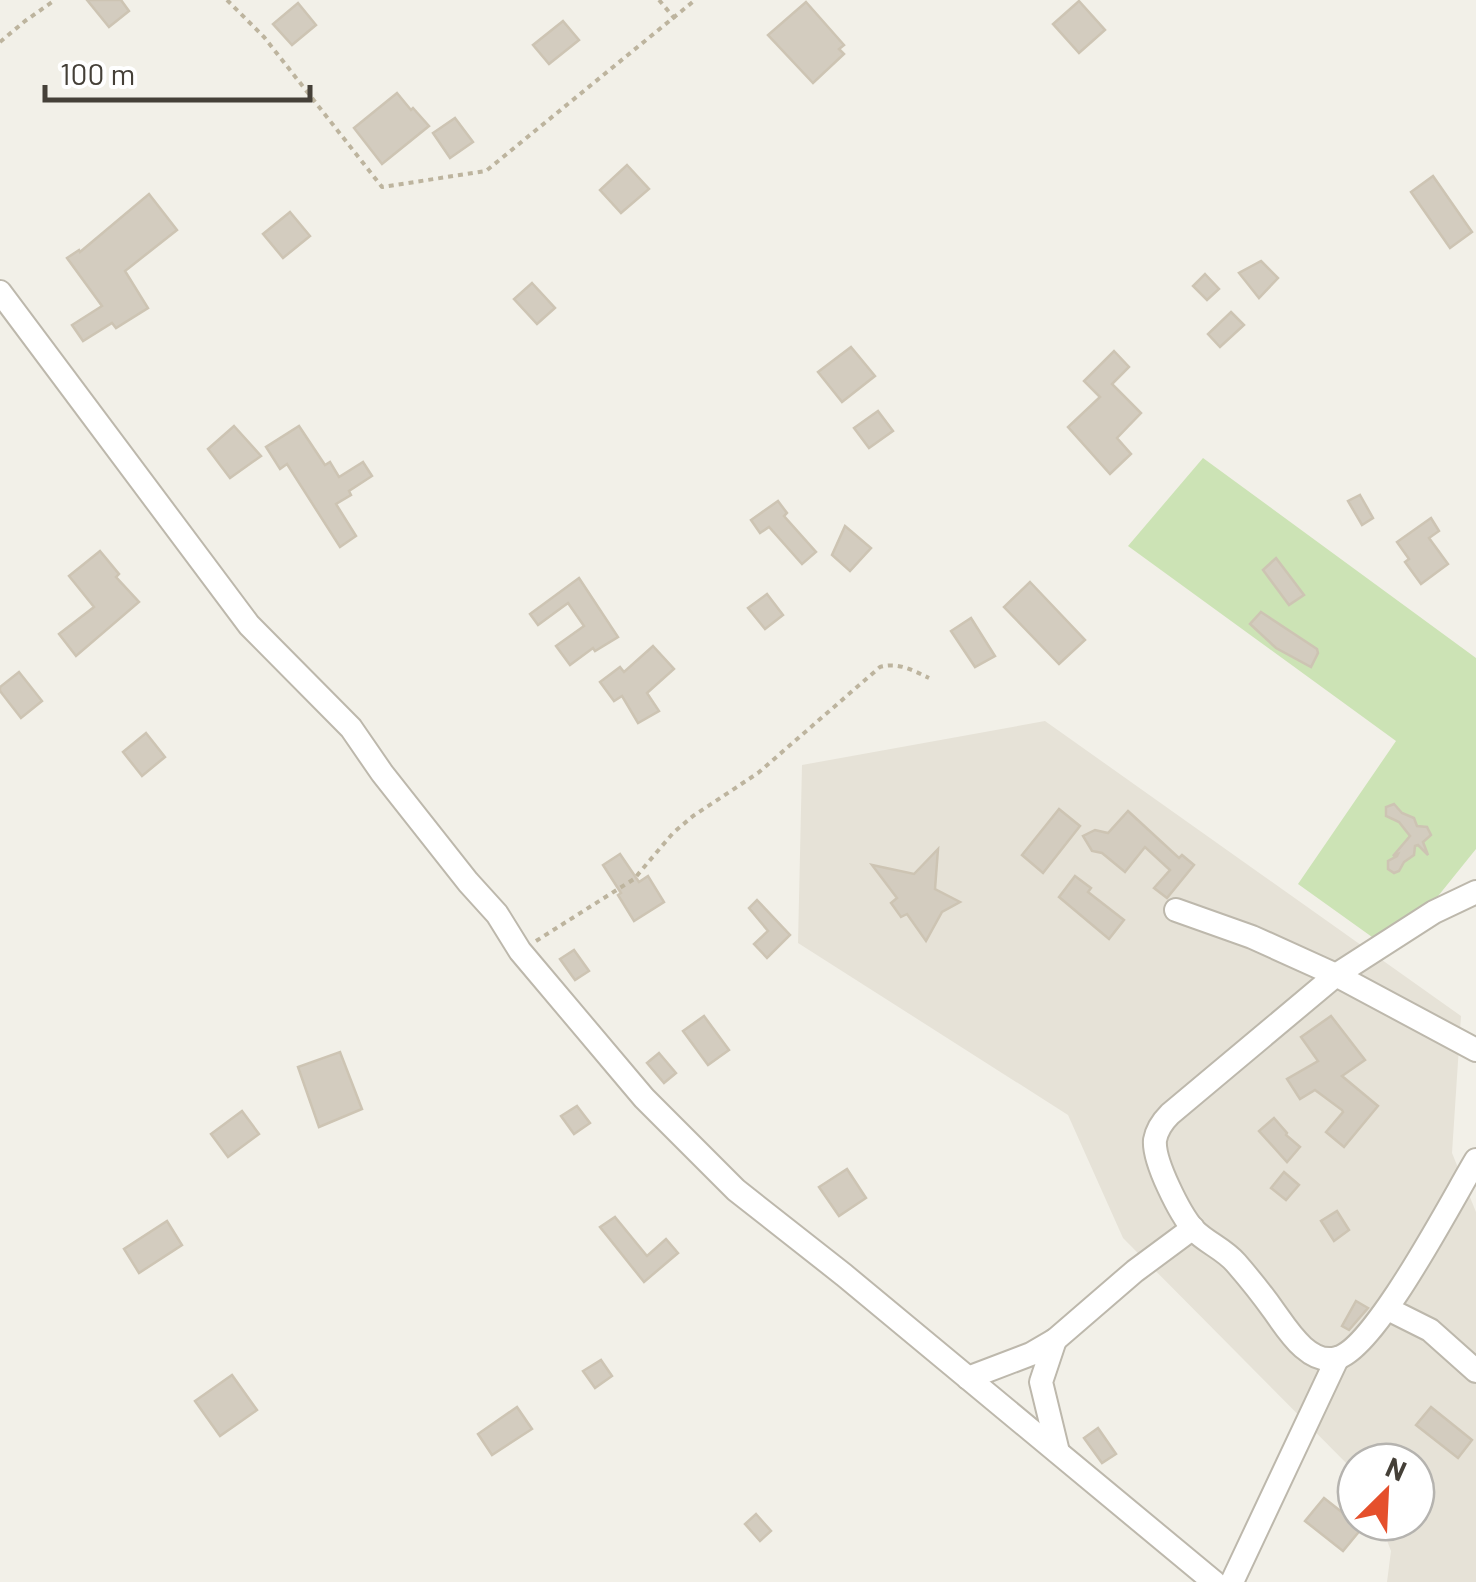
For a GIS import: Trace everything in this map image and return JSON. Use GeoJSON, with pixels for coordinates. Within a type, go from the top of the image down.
{"type":"FeatureCollection","features":[{"type":"Feature","properties":{"kind":"street"},"geometry":{"type":"LineString","coordinates":[[0,292],[249,625],[351,728],[382,773],[497,914],[520,951],[644,1098],[736,1190],[1214,1582]]}},
{"type":"Feature","properties":{"kind":"street"},"geometry":{"type":"LineString","coordinates":[[1476,892],[1434,912],[1336,975],[1170,1114],[1156,1136],[1160,1168],[1193,1228],[1234,1260],[1288,1332],[1322,1358],[1337,1359],[1356,1348],[1388,1309],[1476,1160]]}},
{"type":"Feature","properties":{"kind":"street"},"geometry":{"type":"LineString","coordinates":[[1176,910],[1252,937],[1336,975],[1476,1050]]}},
{"type":"Feature","properties":{"kind":"street"},"geometry":{"type":"LineString","coordinates":[[968,1378],[1032,1354],[1055,1340],[1134,1271],[1193,1228]]}},
{"type":"Feature","properties":{"kind":"street"},"geometry":{"type":"LineString","coordinates":[[1388,1309],[1430,1330],[1476,1371]]}},
{"type":"Feature","properties":{"kind":"street"},"geometry":{"type":"LineString","coordinates":[[1055,1340],[1041,1382],[1058,1452]]}},
{"type":"Feature","properties":{"kind":"street"},"geometry":{"type":"LineString","coordinates":[[1232,1582],[1337,1359]]}},
{"type":"Feature","properties":{"kind":"path"},"geometry":{"type":"LineString","coordinates":[[0,42],[55,0]]}},
{"type":"Feature","properties":{"kind":"path"},"geometry":{"type":"LineString","coordinates":[[227,0],[264,37],[382,188],[486,171],[695,0]]}},
{"type":"Feature","properties":{"kind":"path"},"geometry":{"type":"LineString","coordinates":[[659,0],[675,19]]}},
{"type":"Feature","properties":{"kind":"path"},"geometry":{"type":"LineString","coordinates":[[520,951],[634,879],[672,833],[758,772],[880,667],[893,664],[929,678]]}},
{"type":"Feature","properties":{"kind":"shaded area"},"geometry":{"type":"Polygon","coordinates":[[[1045,721],[1461,1016],[1452,1153],[1476,1212],[1476,1582],[1387,1582],[1391,1551],[1388,1542],[1436,1542],[1436,1442],[1336,1442],[1336,1453],[1123,1238],[1068,1115],[798,943],[802,765],[1045,721]]]}},
{"type":"Feature","properties":{"kind":"green space"},"geometry":{"type":"Polygon","coordinates":[[[1203,458],[1476,658],[1476,849],[1393,952],[1298,884],[1396,741],[1128,546],[1203,458]]]}},
{"type":"Feature","properties":{"kind":"building"},"geometry":{"type":"Polygon","coordinates":[[[87,0],[121,0],[129,11],[109,27],[87,0]]]}},
{"type":"Feature","properties":{"kind":"building"},"geometry":{"type":"Polygon","coordinates":[[[1079,1],[1105,30],[1079,53],[1053,24],[1079,1]]]}},
{"type":"Feature","properties":{"kind":"building"},"geometry":{"type":"Polygon","coordinates":[[[806,2],[844,45],[839,49],[844,54],[813,83],[768,35],[806,2]]]}},
{"type":"Feature","properties":{"kind":"building"},"geometry":{"type":"Polygon","coordinates":[[[298,3],[316,25],[292,45],[273,24],[298,3]]]}},
{"type":"Feature","properties":{"kind":"building"},"geometry":{"type":"Polygon","coordinates":[[[563,21],[579,40],[549,64],[533,45],[563,21]]]}},
{"type":"Feature","properties":{"kind":"building"},"geometry":{"type":"Polygon","coordinates":[[[397,93],[429,126],[382,164],[354,128],[397,93]]]}},
{"type":"Feature","properties":{"kind":"building"},"geometry":{"type":"Polygon","coordinates":[[[455,118],[473,142],[450,158],[433,133],[455,118]]]}},
{"type":"Feature","properties":{"kind":"building"},"geometry":{"type":"Polygon","coordinates":[[[627,165],[649,189],[621,213],[600,190],[627,165]]]}},
{"type":"Feature","properties":{"kind":"building"},"geometry":{"type":"Polygon","coordinates":[[[1433,176],[1472,232],[1450,248],[1411,192],[1433,176]]]}},
{"type":"Feature","properties":{"kind":"building"},"geometry":{"type":"Polygon","coordinates":[[[149,194],[177,230],[125,271],[148,308],[116,328],[112,323],[83,341],[72,325],[102,306],[67,258],[80,252],[149,194]]]}},
{"type":"Feature","properties":{"kind":"building"},"geometry":{"type":"Polygon","coordinates":[[[290,212],[310,236],[283,258],[263,234],[290,212]]]}},
{"type":"Feature","properties":{"kind":"building"},"geometry":{"type":"Polygon","coordinates":[[[1261,261],[1278,278],[1259,298],[1239,273],[1261,261]]]}},
{"type":"Feature","properties":{"kind":"building"},"geometry":{"type":"Polygon","coordinates":[[[1205,274],[1219,289],[1207,300],[1193,286],[1205,274]]]}},
{"type":"Feature","properties":{"kind":"building"},"geometry":{"type":"Polygon","coordinates":[[[532,283],[555,308],[537,324],[514,299],[532,283]]]}},
{"type":"Feature","properties":{"kind":"building"},"geometry":{"type":"Polygon","coordinates":[[[1231,312],[1244,325],[1220,347],[1208,334],[1231,312]]]}},
{"type":"Feature","properties":{"kind":"building"},"geometry":{"type":"Polygon","coordinates":[[[851,347],[875,376],[842,402],[818,372],[851,347]]]}},
{"type":"Feature","properties":{"kind":"building"},"geometry":{"type":"Polygon","coordinates":[[[1114,351],[1129,367],[1112,384],[1141,413],[1117,438],[1131,454],[1110,474],[1068,427],[1100,397],[1084,381],[1114,351]]]}},
{"type":"Feature","properties":{"kind":"building"},"geometry":{"type":"Polygon","coordinates":[[[878,411],[893,431],[869,448],[854,428],[878,411]]]}},
{"type":"Feature","properties":{"kind":"building"},"geometry":{"type":"Polygon","coordinates":[[[234,426],[261,456],[230,478],[208,449],[234,426]]]}},
{"type":"Feature","properties":{"kind":"building"},"geometry":{"type":"Polygon","coordinates":[[[299,426],[325,465],[330,462],[339,477],[363,462],[372,476],[336,504],[356,536],[340,547],[287,464],[280,469],[266,447],[299,426]]]}},
{"type":"Feature","properties":{"kind":"building"},"geometry":{"type":"Polygon","coordinates":[[[1360,495],[1373,518],[1362,525],[1348,501],[1360,495]]]}},
{"type":"Feature","properties":{"kind":"building"},"geometry":{"type":"Polygon","coordinates":[[[778,501],[787,513],[784,516],[816,552],[802,564],[769,527],[760,533],[751,520],[778,501]]]}},
{"type":"Feature","properties":{"kind":"building"},"geometry":{"type":"Polygon","coordinates":[[[1431,518],[1439,531],[1429,538],[1448,564],[1421,584],[1397,542],[1431,518]]]}},
{"type":"Feature","properties":{"kind":"building"},"geometry":{"type":"Polygon","coordinates":[[[845,526],[871,548],[850,571],[832,555],[845,526]]]}},
{"type":"Feature","properties":{"kind":"building"},"geometry":{"type":"Polygon","coordinates":[[[100,551],[119,574],[116,577],[139,602],[76,656],[59,634],[94,607],[69,576],[100,551]]]}},
{"type":"Feature","properties":{"kind":"building"},"geometry":{"type":"Polygon","coordinates":[[[1276,558],[1304,595],[1289,605],[1263,570],[1276,558]]]}},
{"type":"Feature","properties":{"kind":"building"},"geometry":{"type":"Polygon","coordinates":[[[579,578],[618,637],[595,651],[593,648],[570,665],[556,646],[584,626],[568,603],[538,625],[530,614],[579,578]]]}},
{"type":"Feature","properties":{"kind":"building"},"geometry":{"type":"Polygon","coordinates":[[[1030,582],[1085,640],[1059,664],[1004,607],[1030,582]]]}},
{"type":"Feature","properties":{"kind":"building"},"geometry":{"type":"Polygon","coordinates":[[[767,594],[783,615],[765,629],[748,608],[767,594]]]}},
{"type":"Feature","properties":{"kind":"building"},"geometry":{"type":"Polygon","coordinates":[[[1261,612],[1317,649],[1311,667],[1276,648],[1250,624],[1261,612]]]}},
{"type":"Feature","properties":{"kind":"building"},"geometry":{"type":"Polygon","coordinates":[[[971,618],[995,656],[975,667],[951,631],[971,618]]]}},
{"type":"Feature","properties":{"kind":"building"},"geometry":{"type":"Polygon","coordinates":[[[653,646],[674,669],[647,693],[659,711],[638,723],[622,696],[614,701],[600,682],[620,667],[624,672],[653,646]]]}},
{"type":"Feature","properties":{"kind":"building"},"geometry":{"type":"Polygon","coordinates":[[[19,672],[42,701],[21,718],[0,691],[19,672]]]}},
{"type":"Feature","properties":{"kind":"building"},"geometry":{"type":"Polygon","coordinates":[[[146,733],[165,757],[142,776],[123,752],[146,733]]]}},
{"type":"Feature","properties":{"kind":"building"},"geometry":{"type":"Polygon","coordinates":[[[1394,804],[1414,818],[1417,826],[1427,827],[1431,835],[1423,842],[1428,855],[1415,846],[1414,855],[1394,873],[1388,869],[1388,861],[1397,856],[1393,856],[1410,836],[1399,822],[1386,816],[1386,807],[1394,804]]]}},
{"type":"Feature","properties":{"kind":"building"},"geometry":{"type":"Polygon","coordinates":[[[1059,809],[1080,826],[1043,873],[1022,855],[1059,809]]]}},
{"type":"Feature","properties":{"kind":"building"},"geometry":{"type":"Polygon","coordinates":[[[1128,811],[1179,858],[1182,855],[1194,865],[1167,898],[1154,888],[1170,870],[1145,847],[1125,872],[1102,853],[1092,851],[1083,836],[1095,830],[1108,833],[1128,811]]]}},
{"type":"Feature","properties":{"kind":"building"},"geometry":{"type":"Polygon","coordinates":[[[938,849],[935,889],[960,902],[942,912],[926,941],[907,914],[901,917],[891,903],[897,898],[872,865],[914,874],[938,849]]]}},
{"type":"Feature","properties":{"kind":"building"},"geometry":{"type":"Polygon","coordinates":[[[620,854],[639,882],[648,876],[664,902],[634,921],[603,865],[620,854]]]}},
{"type":"Feature","properties":{"kind":"building"},"geometry":{"type":"Polygon","coordinates":[[[1075,876],[1091,888],[1088,892],[1124,920],[1109,939],[1059,897],[1075,876]]]}},
{"type":"Feature","properties":{"kind":"building"},"geometry":{"type":"Polygon","coordinates":[[[757,900],[790,935],[767,958],[754,944],[768,931],[749,908],[757,900]]]}},
{"type":"Feature","properties":{"kind":"building"},"geometry":{"type":"Polygon","coordinates":[[[574,950],[589,971],[575,980],[560,959],[574,950]]]}},
{"type":"Feature","properties":{"kind":"building"},"geometry":{"type":"Polygon","coordinates":[[[704,1016],[729,1050],[708,1065],[683,1031],[704,1016]]]}},
{"type":"Feature","properties":{"kind":"building"},"geometry":{"type":"Polygon","coordinates":[[[1331,1016],[1365,1060],[1342,1076],[1378,1106],[1344,1147],[1326,1132],[1342,1110],[1315,1090],[1300,1099],[1287,1079],[1318,1061],[1301,1037],[1331,1016]]]}},
{"type":"Feature","properties":{"kind":"building"},"geometry":{"type":"Polygon","coordinates":[[[340,1052],[362,1109],[319,1127],[298,1067],[340,1052]]]}},
{"type":"Feature","properties":{"kind":"building"},"geometry":{"type":"Polygon","coordinates":[[[659,1053],[676,1073],[664,1083],[647,1063],[659,1053]]]}},
{"type":"Feature","properties":{"kind":"building"},"geometry":{"type":"Polygon","coordinates":[[[577,1106],[590,1123],[574,1134],[561,1116],[577,1106]]]}},
{"type":"Feature","properties":{"kind":"building"},"geometry":{"type":"Polygon","coordinates":[[[242,1111],[259,1134],[228,1157],[211,1134],[242,1111]]]}},
{"type":"Feature","properties":{"kind":"building"},"geometry":{"type":"Polygon","coordinates":[[[1274,1118],[1300,1147],[1287,1162],[1259,1131],[1274,1118]]]}},
{"type":"Feature","properties":{"kind":"building"},"geometry":{"type":"Polygon","coordinates":[[[847,1169],[866,1198],[839,1216],[819,1187],[847,1169]]]}},
{"type":"Feature","properties":{"kind":"building"},"geometry":{"type":"Polygon","coordinates":[[[1284,1172],[1299,1185],[1286,1200],[1271,1188],[1284,1172]]]}},
{"type":"Feature","properties":{"kind":"building"},"geometry":{"type":"Polygon","coordinates":[[[1337,1211],[1349,1230],[1334,1241],[1321,1221],[1337,1211]]]}},
{"type":"Feature","properties":{"kind":"building"},"geometry":{"type":"Polygon","coordinates":[[[615,1217],[647,1256],[666,1239],[678,1253],[644,1282],[600,1227],[615,1217]]]}},
{"type":"Feature","properties":{"kind":"building"},"geometry":{"type":"Polygon","coordinates":[[[167,1221],[182,1245],[139,1273],[124,1249],[167,1221]]]}},
{"type":"Feature","properties":{"kind":"building"},"geometry":{"type":"Polygon","coordinates":[[[1356,1301],[1368,1308],[1349,1330],[1342,1326],[1356,1301]]]}},
{"type":"Feature","properties":{"kind":"building"},"geometry":{"type":"Polygon","coordinates":[[[601,1360],[612,1376],[595,1388],[583,1371],[601,1360]]]}},
{"type":"Feature","properties":{"kind":"building"},"geometry":{"type":"Polygon","coordinates":[[[232,1375],[257,1410],[220,1436],[195,1401],[232,1375]]]}},
{"type":"Feature","properties":{"kind":"building"},"geometry":{"type":"Polygon","coordinates":[[[517,1407],[532,1429],[492,1455],[478,1434],[517,1407]]]}},
{"type":"Feature","properties":{"kind":"building"},"geometry":{"type":"Polygon","coordinates":[[[1431,1407],[1472,1440],[1458,1458],[1416,1425],[1431,1407]]]}},
{"type":"Feature","properties":{"kind":"building"},"geometry":{"type":"Polygon","coordinates":[[[1098,1428],[1116,1454],[1102,1463],[1084,1438],[1098,1428]]]}},
{"type":"Feature","properties":{"kind":"building"},"geometry":{"type":"Polygon","coordinates":[[[1324,1498],[1336,1507],[1336,1542],[1350,1542],[1343,1551],[1305,1521],[1324,1498]]]}},
{"type":"Feature","properties":{"kind":"building"},"geometry":{"type":"Polygon","coordinates":[[[756,1514],[771,1531],[760,1541],[745,1524],[756,1514]]]}}]}
